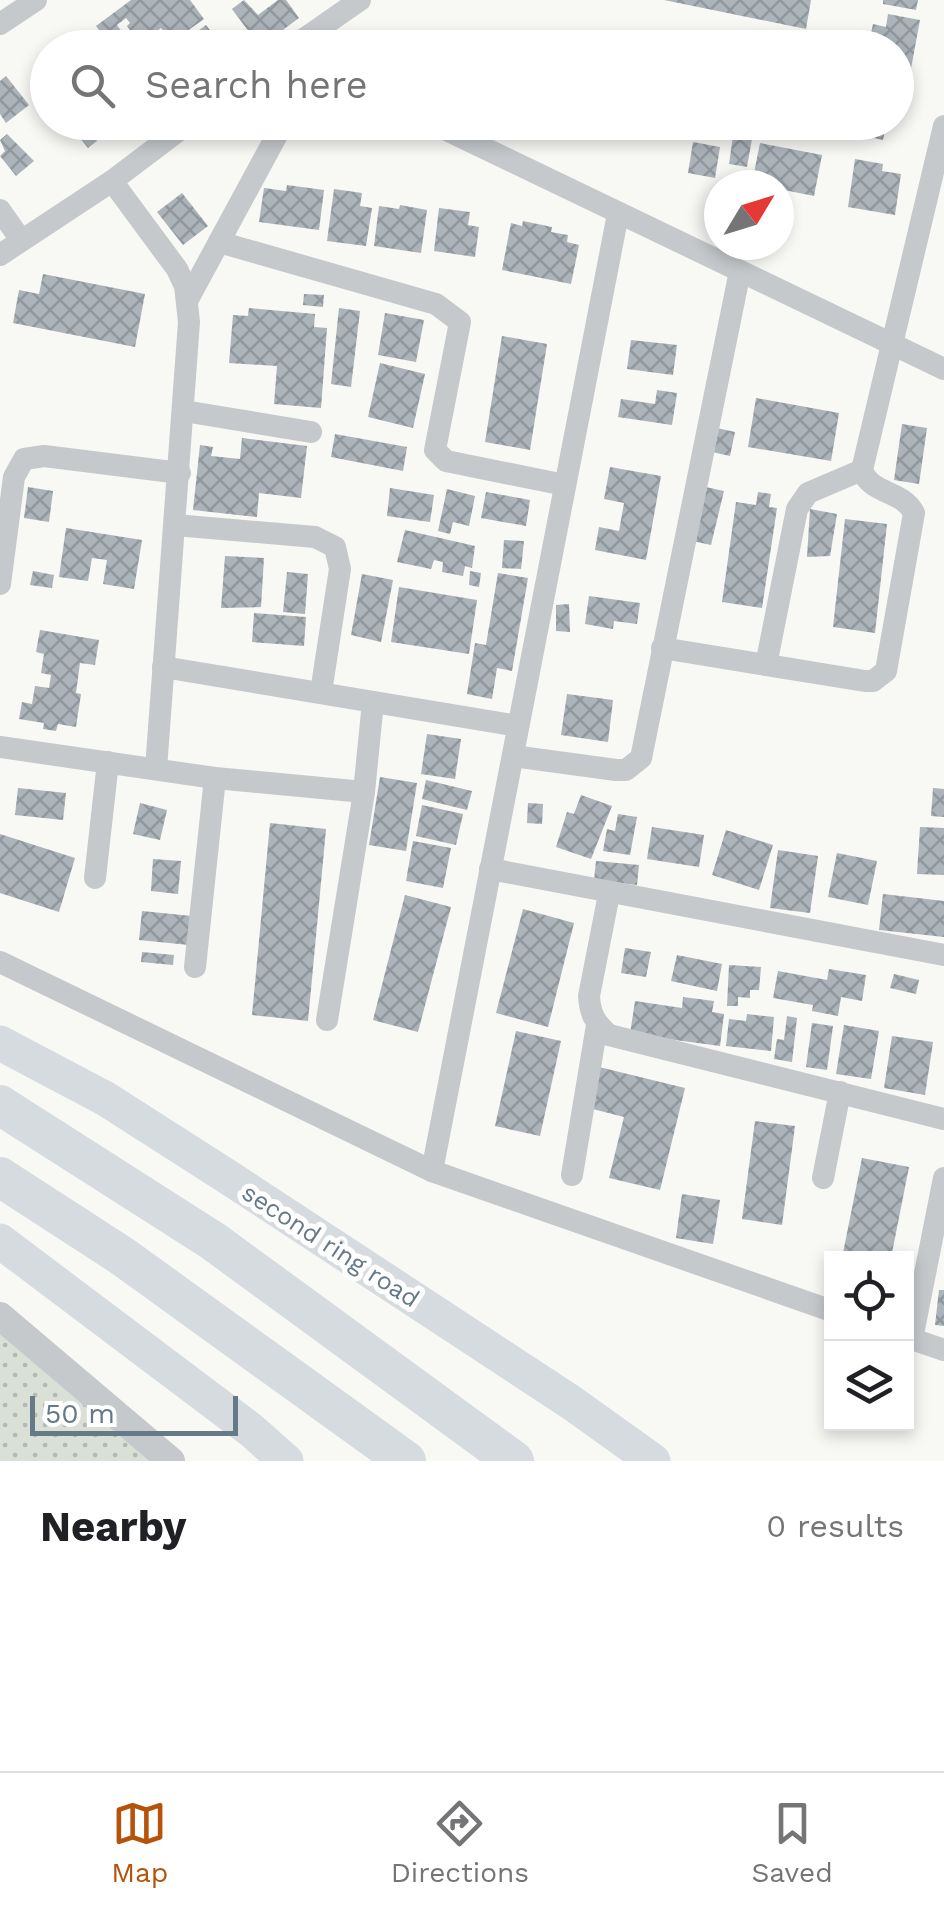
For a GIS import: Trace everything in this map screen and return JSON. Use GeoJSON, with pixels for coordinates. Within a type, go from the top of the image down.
{"type":"FeatureCollection","features":[{"type":"Feature","properties":{"kind":"highway"},"geometry":{"type":"LineString","coordinates":[[0,1105],[213,1240],[514,1461]]}},
{"type":"Feature","properties":{"kind":"highway"},"geometry":{"type":"LineString","coordinates":[[0,1177],[122,1256],[406,1461]]}},
{"type":"Feature","properties":{"kind":"main road","name":"second ring road"},"geometry":{"type":"LineString","coordinates":[[0,1043],[106,1099],[231,1178],[572,1403],[653,1461]]}},
{"type":"Feature","properties":{"kind":"main road"},"geometry":{"type":"LineString","coordinates":[[0,1240],[251,1430],[286,1461]]}},
{"type":"Feature","properties":{"kind":"street"},"geometry":{"type":"LineString","coordinates":[[0,24],[36,0]]}},
{"type":"Feature","properties":{"kind":"street"},"geometry":{"type":"LineString","coordinates":[[317,30],[360,0]]}},
{"type":"Feature","properties":{"kind":"street"},"geometry":{"type":"LineString","coordinates":[[662,648],[874,681],[886,671],[914,513],[907,502],[869,483],[862,470],[942,151],[944,126]]}},
{"type":"Feature","properties":{"kind":"street"},"geometry":{"type":"LineString","coordinates":[[0,254],[112,181],[166,140]]}},
{"type":"Feature","properties":{"kind":"street"},"geometry":{"type":"LineString","coordinates":[[187,301],[274,140]]}},
{"type":"Feature","properties":{"kind":"street"},"geometry":{"type":"LineString","coordinates":[[467,140],[944,369]]}},
{"type":"Feature","properties":{"kind":"street"},"geometry":{"type":"LineString","coordinates":[[112,181],[177,270],[185,286],[189,322],[156,769]]}},
{"type":"Feature","properties":{"kind":"street"},"geometry":{"type":"LineString","coordinates":[[0,210],[21,240]]}},
{"type":"Feature","properties":{"kind":"street"},"geometry":{"type":"LineString","coordinates":[[432,1171],[618,214]]}},
{"type":"Feature","properties":{"kind":"street"},"geometry":{"type":"LineString","coordinates":[[218,242],[436,304],[460,322],[435,450],[446,461],[565,486]]}},
{"type":"Feature","properties":{"kind":"street"},"geometry":{"type":"LineString","coordinates":[[513,756],[616,770],[635,765],[641,758],[740,271]]}},
{"type":"Feature","properties":{"kind":"street"},"geometry":{"type":"LineString","coordinates":[[184,411],[311,432]]}},
{"type":"Feature","properties":{"kind":"street"},"geometry":{"type":"LineString","coordinates":[[0,584],[7,476],[34,455],[180,473]]}},
{"type":"Feature","properties":{"kind":"street"},"geometry":{"type":"LineString","coordinates":[[766,665],[796,510],[808,492],[862,470]]}},
{"type":"Feature","properties":{"kind":"street"},"geometry":{"type":"LineString","coordinates":[[175,525],[316,537],[335,547],[340,569],[321,692]]}},
{"type":"Feature","properties":{"kind":"street"},"geometry":{"type":"LineString","coordinates":[[163,667],[518,726]]}},
{"type":"Feature","properties":{"kind":"street"},"geometry":{"type":"LineString","coordinates":[[327,1020],[364,792],[373,702]]}},
{"type":"Feature","properties":{"kind":"street"},"geometry":{"type":"LineString","coordinates":[[0,747],[214,778],[364,792]]}},
{"type":"Feature","properties":{"kind":"street"},"geometry":{"type":"LineString","coordinates":[[96,878],[108,762]]}},
{"type":"Feature","properties":{"kind":"street"},"geometry":{"type":"LineString","coordinates":[[196,967],[214,778]]}},
{"type":"Feature","properties":{"kind":"street"},"geometry":{"type":"LineString","coordinates":[[490,869],[944,955]]}},
{"type":"Feature","properties":{"kind":"street"},"geometry":{"type":"LineString","coordinates":[[609,894],[588,996],[596,1024],[608,1034],[944,1118]]}},
{"type":"Feature","properties":{"kind":"street"},"geometry":{"type":"LineString","coordinates":[[0,962],[432,1171],[824,1308]]}},
{"type":"Feature","properties":{"kind":"street"},"geometry":{"type":"LineString","coordinates":[[572,1175],[596,1024]]}},
{"type":"Feature","properties":{"kind":"street"},"geometry":{"type":"LineString","coordinates":[[823,1178],[840,1092]]}},
{"type":"Feature","properties":{"kind":"street"},"geometry":{"type":"LineString","coordinates":[[914,1326],[936,1258],[944,1178]]}},
{"type":"Feature","properties":{"kind":"street"},"geometry":{"type":"LineString","coordinates":[[0,1316],[170,1461]]}},
{"type":"Feature","properties":{"kind":"street"},"geometry":{"type":"LineString","coordinates":[[914,1339],[944,1350]]}},
{"type":"Feature","properties":{"kind":"shaded area"},"geometry":{"type":"Polygon","coordinates":[[[0,1329],[153,1461],[0,1461],[0,1329]]]}},
{"type":"Feature","properties":{"kind":"building"},"geometry":{"type":"Polygon","coordinates":[[[131,0],[190,0],[204,19],[189,30],[130,30],[126,18],[117,25],[121,30],[99,30],[96,26],[131,0]]]}},
{"type":"Feature","properties":{"kind":"building"},"geometry":{"type":"Polygon","coordinates":[[[244,0],[258,15],[278,0],[286,0],[299,18],[283,30],[247,30],[232,9],[244,0]]]}},
{"type":"Feature","properties":{"kind":"building"},"geometry":{"type":"Polygon","coordinates":[[[664,0],[811,0],[806,29],[664,0]]]}},
{"type":"Feature","properties":{"kind":"building"},"geometry":{"type":"Polygon","coordinates":[[[883,0],[918,0],[916,10],[883,4],[883,0]]]}},
{"type":"Feature","properties":{"kind":"building"},"geometry":{"type":"Polygon","coordinates":[[[888,14],[920,20],[914,52],[914,30],[872,30],[873,24],[886,27],[888,14]]]}},
{"type":"Feature","properties":{"kind":"building"},"geometry":{"type":"Polygon","coordinates":[[[6,76],[29,105],[6,123],[0,114],[0,81],[6,76]]]}},
{"type":"Feature","properties":{"kind":"building"},"geometry":{"type":"Polygon","coordinates":[[[7,134],[34,161],[16,176],[0,156],[5,151],[0,140],[7,134]]]}},
{"type":"Feature","properties":{"kind":"building"},"geometry":{"type":"Polygon","coordinates":[[[82,140],[96,140],[97,141],[88,148],[82,140]]]}},
{"type":"Feature","properties":{"kind":"building"},"geometry":{"type":"Polygon","coordinates":[[[732,140],[752,140],[747,167],[729,164],[732,140]]]}},
{"type":"Feature","properties":{"kind":"building"},"geometry":{"type":"Polygon","coordinates":[[[693,142],[720,147],[716,170],[704,170],[704,176],[688,173],[693,142]]]}},
{"type":"Feature","properties":{"kind":"building"},"geometry":{"type":"Polygon","coordinates":[[[760,143],[822,155],[814,196],[794,192],[794,170],[755,170],[760,143]]]}},
{"type":"Feature","properties":{"kind":"building"},"geometry":{"type":"Polygon","coordinates":[[[855,159],[883,164],[882,171],[901,174],[895,215],[848,207],[855,159]]]}},
{"type":"Feature","properties":{"kind":"building"},"geometry":{"type":"Polygon","coordinates":[[[287,185],[324,190],[319,230],[259,222],[264,188],[286,191],[287,185]]]}},
{"type":"Feature","properties":{"kind":"building"},"geometry":{"type":"Polygon","coordinates":[[[334,189],[362,193],[360,206],[372,208],[366,246],[327,241],[334,189]]]}},
{"type":"Feature","properties":{"kind":"building"},"geometry":{"type":"Polygon","coordinates":[[[182,193],[208,226],[183,245],[157,212],[182,193]]]}},
{"type":"Feature","properties":{"kind":"building"},"geometry":{"type":"Polygon","coordinates":[[[400,205],[427,210],[421,253],[374,246],[379,206],[399,209],[400,205]]]}},
{"type":"Feature","properties":{"kind":"building"},"geometry":{"type":"Polygon","coordinates":[[[439,208],[470,212],[468,225],[479,227],[475,257],[434,251],[439,208]]]}},
{"type":"Feature","properties":{"kind":"building"},"geometry":{"type":"Polygon","coordinates":[[[523,221],[552,227],[551,232],[568,235],[567,242],[579,245],[571,284],[502,270],[511,223],[522,226],[523,221]]]}},
{"type":"Feature","properties":{"kind":"building"},"geometry":{"type":"Polygon","coordinates":[[[43,274],[145,294],[135,347],[13,323],[19,290],[39,294],[43,274]]]}},
{"type":"Feature","properties":{"kind":"building"},"geometry":{"type":"Polygon","coordinates":[[[304,294],[324,295],[323,307],[303,305],[304,294]]]}},
{"type":"Feature","properties":{"kind":"building"},"geometry":{"type":"Polygon","coordinates":[[[249,308],[315,314],[314,327],[327,328],[321,408],[274,404],[277,366],[229,363],[233,315],[248,316],[249,308]]]}},
{"type":"Feature","properties":{"kind":"building"},"geometry":{"type":"Polygon","coordinates":[[[339,308],[360,311],[351,387],[331,384],[339,308]]]}},
{"type":"Feature","properties":{"kind":"building"},"geometry":{"type":"Polygon","coordinates":[[[385,313],[424,320],[416,362],[378,355],[385,313]]]}},
{"type":"Feature","properties":{"kind":"building"},"geometry":{"type":"Polygon","coordinates":[[[502,336],[547,344],[530,450],[485,442],[502,336]]]}},
{"type":"Feature","properties":{"kind":"building"},"geometry":{"type":"Polygon","coordinates":[[[631,340],[677,345],[673,375],[627,369],[631,340]]]}},
{"type":"Feature","properties":{"kind":"building"},"geometry":{"type":"Polygon","coordinates":[[[380,363],[425,374],[413,428],[368,417],[380,363]]]}},
{"type":"Feature","properties":{"kind":"building"},"geometry":{"type":"Polygon","coordinates":[[[657,390],[677,393],[672,425],[618,417],[621,399],[655,404],[657,390]]]}},
{"type":"Feature","properties":{"kind":"building"},"geometry":{"type":"Polygon","coordinates":[[[756,398],[839,413],[831,461],[748,447],[756,398]]]}},
{"type":"Feature","properties":{"kind":"building"},"geometry":{"type":"Polygon","coordinates":[[[902,424],[927,428],[919,484],[894,480],[902,424]]]}},
{"type":"Feature","properties":{"kind":"building"},"geometry":{"type":"Polygon","coordinates":[[[717,428],[735,432],[730,456],[712,452],[717,428]]]}},
{"type":"Feature","properties":{"kind":"building"},"geometry":{"type":"Polygon","coordinates":[[[335,434],[407,447],[403,471],[331,457],[335,434]]]}},
{"type":"Feature","properties":{"kind":"building"},"geometry":{"type":"Polygon","coordinates":[[[242,438],[307,446],[301,498],[259,493],[257,517],[193,510],[200,445],[213,447],[211,456],[240,459],[242,438]]]}},
{"type":"Feature","properties":{"kind":"building"},"geometry":{"type":"Polygon","coordinates":[[[610,467],[661,476],[646,560],[595,550],[599,527],[619,531],[624,503],[604,499],[610,467]]]}},
{"type":"Feature","properties":{"kind":"building"},"geometry":{"type":"Polygon","coordinates":[[[701,486],[724,491],[711,545],[688,540],[701,486]]]}},
{"type":"Feature","properties":{"kind":"building"},"geometry":{"type":"Polygon","coordinates":[[[28,487],[53,491],[49,522],[24,518],[28,487]]]}},
{"type":"Feature","properties":{"kind":"building"},"geometry":{"type":"Polygon","coordinates":[[[390,488],[434,495],[430,522],[387,516],[390,488]]]}},
{"type":"Feature","properties":{"kind":"building"},"geometry":{"type":"Polygon","coordinates":[[[447,489],[475,496],[469,526],[453,522],[450,534],[438,531],[447,489]]]}},
{"type":"Feature","properties":{"kind":"building"},"geometry":{"type":"Polygon","coordinates":[[[486,492],[530,500],[526,526],[481,518],[486,492]]]}},
{"type":"Feature","properties":{"kind":"building"},"geometry":{"type":"Polygon","coordinates":[[[758,492],[771,494],[769,507],[777,508],[762,608],[722,602],[736,502],[756,505],[758,492]]]}},
{"type":"Feature","properties":{"kind":"building"},"geometry":{"type":"Polygon","coordinates":[[[810,509],[837,514],[830,556],[807,557],[810,509]]]}},
{"type":"Feature","properties":{"kind":"building"},"geometry":{"type":"Polygon","coordinates":[[[845,519],[887,524],[875,633],[833,627],[845,519]]]}},
{"type":"Feature","properties":{"kind":"building"},"geometry":{"type":"Polygon","coordinates":[[[66,528],[142,540],[134,589],[103,584],[107,560],[92,558],[88,581],[59,577],[66,528]]]}},
{"type":"Feature","properties":{"kind":"building"},"geometry":{"type":"Polygon","coordinates":[[[405,530],[475,546],[472,568],[465,566],[463,576],[442,572],[443,562],[434,560],[431,569],[397,562],[405,530]]]}},
{"type":"Feature","properties":{"kind":"building"},"geometry":{"type":"Polygon","coordinates":[[[504,540],[524,541],[521,569],[502,568],[504,540]]]}},
{"type":"Feature","properties":{"kind":"building"},"geometry":{"type":"Polygon","coordinates":[[[225,556],[264,558],[261,607],[221,608],[225,556]]]}},
{"type":"Feature","properties":{"kind":"building"},"geometry":{"type":"Polygon","coordinates":[[[33,571],[54,575],[52,588],[30,585],[33,571]]]}},
{"type":"Feature","properties":{"kind":"building"},"geometry":{"type":"Polygon","coordinates":[[[470,571],[481,573],[479,587],[469,585],[470,571]]]}},
{"type":"Feature","properties":{"kind":"building"},"geometry":{"type":"Polygon","coordinates":[[[287,572],[308,574],[305,614],[283,612],[287,572]]]}},
{"type":"Feature","properties":{"kind":"building"},"geometry":{"type":"Polygon","coordinates":[[[498,573],[528,578],[512,671],[497,668],[492,699],[467,694],[475,643],[486,645],[498,573]]]}},
{"type":"Feature","properties":{"kind":"building"},"geometry":{"type":"Polygon","coordinates":[[[362,574],[393,580],[381,642],[351,635],[362,574]]]}},
{"type":"Feature","properties":{"kind":"building"},"geometry":{"type":"Polygon","coordinates":[[[399,587],[477,600],[469,654],[391,642],[399,587]]]}},
{"type":"Feature","properties":{"kind":"building"},"geometry":{"type":"Polygon","coordinates":[[[589,596],[640,603],[637,624],[614,621],[613,629],[585,624],[589,596]]]}},
{"type":"Feature","properties":{"kind":"building"},"geometry":{"type":"Polygon","coordinates":[[[569,604],[570,632],[556,631],[556,605],[569,604]]]}},
{"type":"Feature","properties":{"kind":"building"},"geometry":{"type":"Polygon","coordinates":[[[254,613],[306,617],[304,646],[252,642],[254,613]]]}},
{"type":"Feature","properties":{"kind":"building"},"geometry":{"type":"Polygon","coordinates":[[[40,630],[99,640],[95,665],[80,663],[76,727],[58,724],[56,731],[43,729],[44,723],[19,719],[22,702],[32,704],[35,686],[49,688],[51,675],[41,673],[44,654],[36,652],[40,630]]]}},
{"type":"Feature","properties":{"kind":"building"},"geometry":{"type":"Polygon","coordinates":[[[567,694],[613,700],[608,742],[561,735],[567,694]]]}},
{"type":"Feature","properties":{"kind":"building"},"geometry":{"type":"Polygon","coordinates":[[[427,734],[461,739],[455,779],[421,774],[427,734]]]}},
{"type":"Feature","properties":{"kind":"building"},"geometry":{"type":"Polygon","coordinates":[[[380,777],[417,783],[406,851],[369,845],[380,777]]]}},
{"type":"Feature","properties":{"kind":"building"},"geometry":{"type":"Polygon","coordinates":[[[426,780],[472,791],[467,810],[422,799],[426,780]]]}},
{"type":"Feature","properties":{"kind":"building"},"geometry":{"type":"Polygon","coordinates":[[[18,788],[66,793],[63,820],[15,815],[18,788]]]}},
{"type":"Feature","properties":{"kind":"building"},"geometry":{"type":"Polygon","coordinates":[[[933,788],[944,789],[944,817],[931,816],[933,788]]]}},
{"type":"Feature","properties":{"kind":"building"},"geometry":{"type":"Polygon","coordinates":[[[581,795],[612,806],[591,859],[556,847],[567,812],[574,814],[581,795]]]}},
{"type":"Feature","properties":{"kind":"building"},"geometry":{"type":"Polygon","coordinates":[[[140,803],[167,810],[160,840],[133,834],[140,803]]]}},
{"type":"Feature","properties":{"kind":"building"},"geometry":{"type":"Polygon","coordinates":[[[528,803],[543,804],[542,824],[527,823],[528,803]]]}},
{"type":"Feature","properties":{"kind":"building"},"geometry":{"type":"Polygon","coordinates":[[[422,805],[463,814],[456,845],[416,836],[422,805]]]}},
{"type":"Feature","properties":{"kind":"building"},"geometry":{"type":"Polygon","coordinates":[[[618,814],[637,817],[630,855],[603,851],[607,829],[615,831],[618,814]]]}},
{"type":"Feature","properties":{"kind":"building"},"geometry":{"type":"Polygon","coordinates":[[[270,823],[326,829],[308,1021],[252,1015],[270,823]]]}},
{"type":"Feature","properties":{"kind":"building"},"geometry":{"type":"Polygon","coordinates":[[[652,827],[704,835],[699,867],[647,859],[652,827]]]}},
{"type":"Feature","properties":{"kind":"building"},"geometry":{"type":"Polygon","coordinates":[[[920,827],[944,828],[944,875],[917,874],[920,827]]]}},
{"type":"Feature","properties":{"kind":"building"},"geometry":{"type":"Polygon","coordinates":[[[726,830],[773,845],[759,890],[712,875],[726,830]]]}},
{"type":"Feature","properties":{"kind":"building"},"geometry":{"type":"Polygon","coordinates":[[[0,834],[75,858],[59,912],[0,893],[0,834]]]}},
{"type":"Feature","properties":{"kind":"building"},"geometry":{"type":"Polygon","coordinates":[[[413,841],[451,848],[443,888],[406,881],[413,841]]]}},
{"type":"Feature","properties":{"kind":"building"},"geometry":{"type":"Polygon","coordinates":[[[778,850],[818,856],[810,913],[770,908],[778,850]]]}},
{"type":"Feature","properties":{"kind":"building"},"geometry":{"type":"Polygon","coordinates":[[[837,853],[877,861],[868,905],[828,897],[837,853]]]}},
{"type":"Feature","properties":{"kind":"building"},"geometry":{"type":"Polygon","coordinates":[[[153,859],[181,861],[178,894],[151,891],[153,859]]]}},
{"type":"Feature","properties":{"kind":"building"},"geometry":{"type":"Polygon","coordinates":[[[596,861],[639,865],[637,885],[594,880],[596,861]]]}},
{"type":"Feature","properties":{"kind":"building"},"geometry":{"type":"Polygon","coordinates":[[[883,894],[944,901],[944,937],[879,930],[883,894]]]}},
{"type":"Feature","properties":{"kind":"building"},"geometry":{"type":"Polygon","coordinates":[[[405,895],[451,907],[418,1032],[373,1020],[405,895]]]}},
{"type":"Feature","properties":{"kind":"building"},"geometry":{"type":"Polygon","coordinates":[[[523,909],[574,923],[548,1027],[496,1013],[523,909]]]}},
{"type":"Feature","properties":{"kind":"building"},"geometry":{"type":"Polygon","coordinates":[[[142,911],[192,916],[189,945],[139,940],[142,911]]]}},
{"type":"Feature","properties":{"kind":"building"},"geometry":{"type":"Polygon","coordinates":[[[625,948],[651,952],[646,977],[621,973],[625,948]]]}},
{"type":"Feature","properties":{"kind":"building"},"geometry":{"type":"Polygon","coordinates":[[[142,952],[174,955],[173,965],[141,962],[142,952]]]}},
{"type":"Feature","properties":{"kind":"building"},"geometry":{"type":"Polygon","coordinates":[[[677,955],[722,964],[717,991],[671,981],[677,955]]]}},
{"type":"Feature","properties":{"kind":"building"},"geometry":{"type":"Polygon","coordinates":[[[729,965],[761,967],[759,990],[750,990],[750,998],[738,997],[738,1006],[727,1006],[729,965]]]}},
{"type":"Feature","properties":{"kind":"building"},"geometry":{"type":"Polygon","coordinates":[[[829,969],[866,975],[862,1001],[841,997],[838,1016],[812,1011],[813,1005],[773,998],[778,971],[827,980],[829,969]]]}},
{"type":"Feature","properties":{"kind":"building"},"geometry":{"type":"Polygon","coordinates":[[[894,974],[919,980],[916,994],[890,988],[894,974]]]}},
{"type":"Feature","properties":{"kind":"building"},"geometry":{"type":"Polygon","coordinates":[[[683,997],[714,1001],[712,1012],[724,1014],[720,1046],[630,1034],[635,1001],[682,1008],[683,997]]]}},
{"type":"Feature","properties":{"kind":"building"},"geometry":{"type":"Polygon","coordinates":[[[747,1014],[774,1017],[771,1051],[726,1046],[729,1019],[746,1021],[747,1014]]]}},
{"type":"Feature","properties":{"kind":"building"},"geometry":{"type":"Polygon","coordinates":[[[787,1016],[797,1018],[792,1062],[774,1059],[777,1039],[784,1040],[787,1016]]]}},
{"type":"Feature","properties":{"kind":"building"},"geometry":{"type":"Polygon","coordinates":[[[812,1023],[833,1026],[827,1070],[806,1067],[812,1023]]]}},
{"type":"Feature","properties":{"kind":"building"},"geometry":{"type":"Polygon","coordinates":[[[844,1025],[879,1031],[871,1079],[836,1074],[844,1025]]]}},
{"type":"Feature","properties":{"kind":"building"},"geometry":{"type":"Polygon","coordinates":[[[516,1031],[561,1041],[540,1136],[495,1126],[516,1031]]]}},
{"type":"Feature","properties":{"kind":"building"},"geometry":{"type":"Polygon","coordinates":[[[892,1036],[933,1042],[925,1095],[884,1088],[892,1036]]]}},
{"type":"Feature","properties":{"kind":"building"},"geometry":{"type":"Polygon","coordinates":[[[595,1066],[685,1088],[660,1190],[609,1178],[624,1117],[585,1107],[595,1066]]]}},
{"type":"Feature","properties":{"kind":"building"},"geometry":{"type":"Polygon","coordinates":[[[755,1121],[795,1126],[782,1225],[742,1219],[755,1121]]]}},
{"type":"Feature","properties":{"kind":"building"},"geometry":{"type":"Polygon","coordinates":[[[862,1158],[909,1167],[892,1251],[843,1251],[862,1158]]]}},
{"type":"Feature","properties":{"kind":"building"},"geometry":{"type":"Polygon","coordinates":[[[682,1194],[720,1200],[713,1244],[676,1238],[682,1194]]]}},
{"type":"Feature","properties":{"kind":"building"},"geometry":{"type":"Polygon","coordinates":[[[939,1290],[944,1290],[944,1326],[935,1325],[939,1290]]]}}]}
